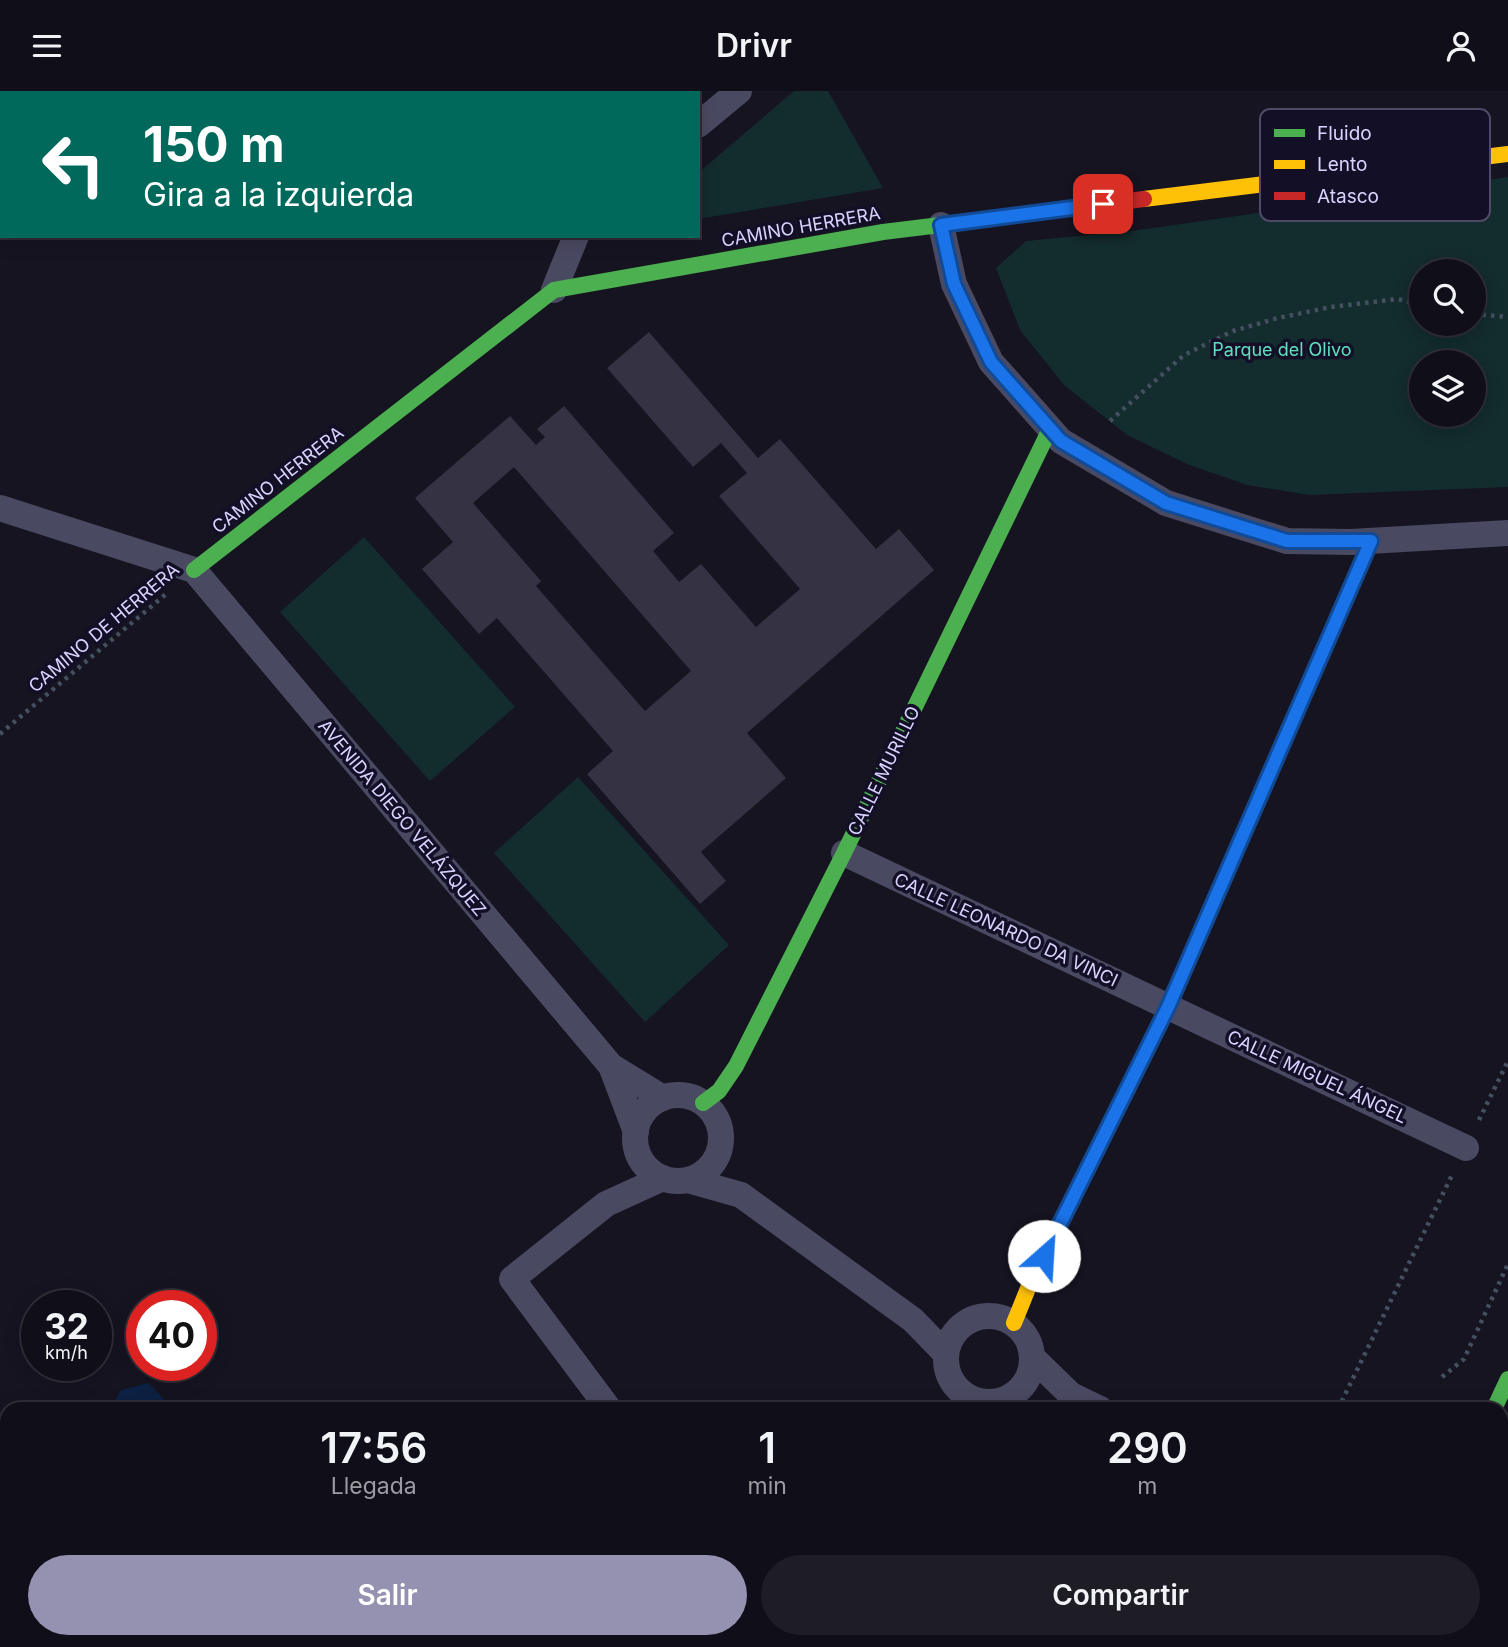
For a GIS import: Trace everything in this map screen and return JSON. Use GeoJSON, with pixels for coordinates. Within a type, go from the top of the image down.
{"type":"FeatureCollection","features":[{"type":"Feature","properties":{"kind":"street"},"geometry":{"type":"LineString","coordinates":[[700,123],[739,91]]}},
{"type":"Feature","properties":{"kind":"street","name":"CAMINO HERRERA"},"geometry":{"type":"LineString","coordinates":[[1490,156],[1508,154]]}},
{"type":"Feature","properties":{"kind":"street","name":"CAMINO HERRERA"},"geometry":{"type":"LineString","coordinates":[[194,571],[554,290],[869,235],[1260,185]]}},
{"type":"Feature","properties":{"kind":"street"},"geometry":{"type":"LineString","coordinates":[[941,225],[954,284],[991,362],[1061,441],[1166,503],[1287,541],[1371,541],[1508,533]]}},
{"type":"Feature","properties":{"kind":"street"},"geometry":{"type":"LineString","coordinates":[[554,290],[575,238]]}},
{"type":"Feature","properties":{"kind":"street","name":"CALLE MURILLO"},"geometry":{"type":"LineString","coordinates":[[703,1103],[719,1091],[736,1066],[844,853],[1050,429]]}},
{"type":"Feature","properties":{"kind":"street"},"geometry":{"type":"LineString","coordinates":[[0,508],[194,571]]}},
{"type":"Feature","properties":{"kind":"street"},"geometry":{"type":"LineString","coordinates":[[1014,1323],[1031,1281],[1168,1007],[1371,541]]}},
{"type":"Feature","properties":{"kind":"street","name":"AVENIDA DIEGO VELÁZQUEZ"},"geometry":{"type":"LineString","coordinates":[[194,571],[611,1066],[663,1098]]}},
{"type":"Feature","properties":{"kind":"street","name":"CALLE LEONARDO DA VINCI"},"geometry":{"type":"LineString","coordinates":[[844,853],[1168,1007]]}},
{"type":"Feature","properties":{"kind":"street","name":"CALLE MIGUEL ÁNGEL"},"geometry":{"type":"LineString","coordinates":[[1168,1007],[1466,1148]]}},
{"type":"Feature","properties":{"kind":"street","name":"AVENIDA DIEGO VELÁZQUEZ"},"geometry":{"type":"LineString","coordinates":[[611,1066],[637,1143]]}},
{"type":"Feature","properties":{"kind":"street"},"geometry":{"type":"LineString","coordinates":[[604,1402],[512,1279],[606,1204],[676,1179],[701,1175],[712,1166],[721,1143],[718,1122],[703,1103],[681,1095],[663,1098],[645,1112],[637,1143],[606,1204]]}},
{"type":"Feature","properties":{"kind":"street"},"geometry":{"type":"LineString","coordinates":[[637,1143],[652,1173],[741,1195],[913,1321],[946,1354]]}},
{"type":"Feature","properties":{"kind":"street"},"geometry":{"type":"LineString","coordinates":[[718,1154],[741,1195]]}},
{"type":"Feature","properties":{"kind":"street"},"geometry":{"type":"LineString","coordinates":[[1001,1401],[1025,1384],[1033,1358],[1030,1344],[1024,1332],[1014,1323],[1000,1317],[986,1315],[971,1319],[958,1328],[950,1340],[946,1354],[946,1366],[956,1398],[1001,1401],[1072,1395]]}},
{"type":"Feature","properties":{"kind":"street"},"geometry":{"type":"LineString","coordinates":[[913,1321],[958,1328]]}},
{"type":"Feature","properties":{"kind":"street"},"geometry":{"type":"LineString","coordinates":[[1033,1358],[1072,1395],[1086,1402]]}},
{"type":"Feature","properties":{"kind":"street"},"geometry":{"type":"LineString","coordinates":[[1497,1402],[1508,1379]]}},
{"type":"Feature","properties":{"kind":"path"},"geometry":{"type":"LineString","coordinates":[[1110,421],[1185,355],[1233,331],[1278,317],[1398,299],[1409,302]]}},
{"type":"Feature","properties":{"kind":"path"},"geometry":{"type":"LineString","coordinates":[[1486,315],[1508,317]]}},
{"type":"Feature","properties":{"kind":"path","name":"CAMINO DE HERRERA"},"geometry":{"type":"LineString","coordinates":[[0,734],[194,571]]}},
{"type":"Feature","properties":{"kind":"path"},"geometry":{"type":"LineString","coordinates":[[1341,1402],[1508,1061]]}},
{"type":"Feature","properties":{"kind":"path"},"geometry":{"type":"LineString","coordinates":[[1442,1377],[1464,1359],[1508,1263]]}},
{"type":"Feature","properties":{"kind":"green space"},"geometry":{"type":"Polygon","coordinates":[[[794,91],[828,91],[883,188],[700,219],[700,171],[794,91]]]}},
{"type":"Feature","properties":{"kind":"green space","name":"Parque del Olivo"},"geometry":{"type":"Polygon","coordinates":[[[1508,177],[1508,487],[1310,495],[1247,485],[1187,464],[1127,435],[1064,385],[1020,330],[996,268],[1026,241],[1132,231],[1260,213],[1260,221],[1490,221],[1490,180],[1508,177]]]}},
{"type":"Feature","properties":{"kind":"green space"},"geometry":{"type":"Polygon","coordinates":[[[364,537],[515,707],[430,781],[280,612],[364,537]]]}},
{"type":"Feature","properties":{"kind":"green space"},"geometry":{"type":"Polygon","coordinates":[[[578,777],[729,945],[645,1022],[494,853],[578,777]]]}},
{"type":"Feature","properties":{"kind":"water"},"geometry":{"type":"Polygon","coordinates":[[[149,1383],[166,1402],[114,1402],[121,1390],[149,1383]]]}},
{"type":"Feature","properties":{"kind":"building"},"geometry":{"type":"Polygon","coordinates":[[[649,332],[758,458],[780,439],[876,549],[899,529],[934,570],[747,733],[786,778],[701,852],[726,881],[700,904],[587,774],[613,751],[497,618],[479,634],[422,569],[453,542],[415,498],[510,416],[536,445],[545,437],[537,429],[564,406],[674,533],[653,551],[679,582],[701,564],[756,627],[800,589],[719,496],[747,473],[721,443],[693,467],[607,368],[649,332]],[[514,467],[473,503],[541,581],[536,586],[645,711],[691,671],[514,467]]]}},
{"type":"Feature","properties":{"kind":"traffic: fast"},"geometry":{"type":"LineString","coordinates":[[194,570],[554,290],[883,232],[973,221]]}},
{"type":"Feature","properties":{"kind":"traffic: fast"},"geometry":{"type":"LineString","coordinates":[[703,1103],[719,1091],[736,1066],[844,853],[1050,429]]}},
{"type":"Feature","properties":{"kind":"traffic: fast"},"geometry":{"type":"LineString","coordinates":[[1191,955],[1371,541]]}},
{"type":"Feature","properties":{"kind":"traffic: fast"},"geometry":{"type":"LineString","coordinates":[[1497,1402],[1508,1379]]}},
{"type":"Feature","properties":{"kind":"traffic: slow"},"geometry":{"type":"LineString","coordinates":[[1490,156],[1508,154]]}},
{"type":"Feature","properties":{"kind":"traffic: slow"},"geometry":{"type":"LineString","coordinates":[[1144,199],[1260,185]]}},
{"type":"Feature","properties":{"kind":"traffic: slow"},"geometry":{"type":"LineString","coordinates":[[1014,1323],[1031,1281],[1168,1007],[1191,955]]}},
{"type":"Feature","properties":{"kind":"traffic: jam"},"geometry":{"type":"LineString","coordinates":[[973,221],[1144,199]]}},
{"type":"Feature","properties":{"kind":"route"},"geometry":{"type":"LineString","coordinates":[[1044,1256],[1168,1007],[1371,541],[1287,541],[1166,503],[1061,441],[991,362],[954,284],[941,225],[1103,204]]}}]}
